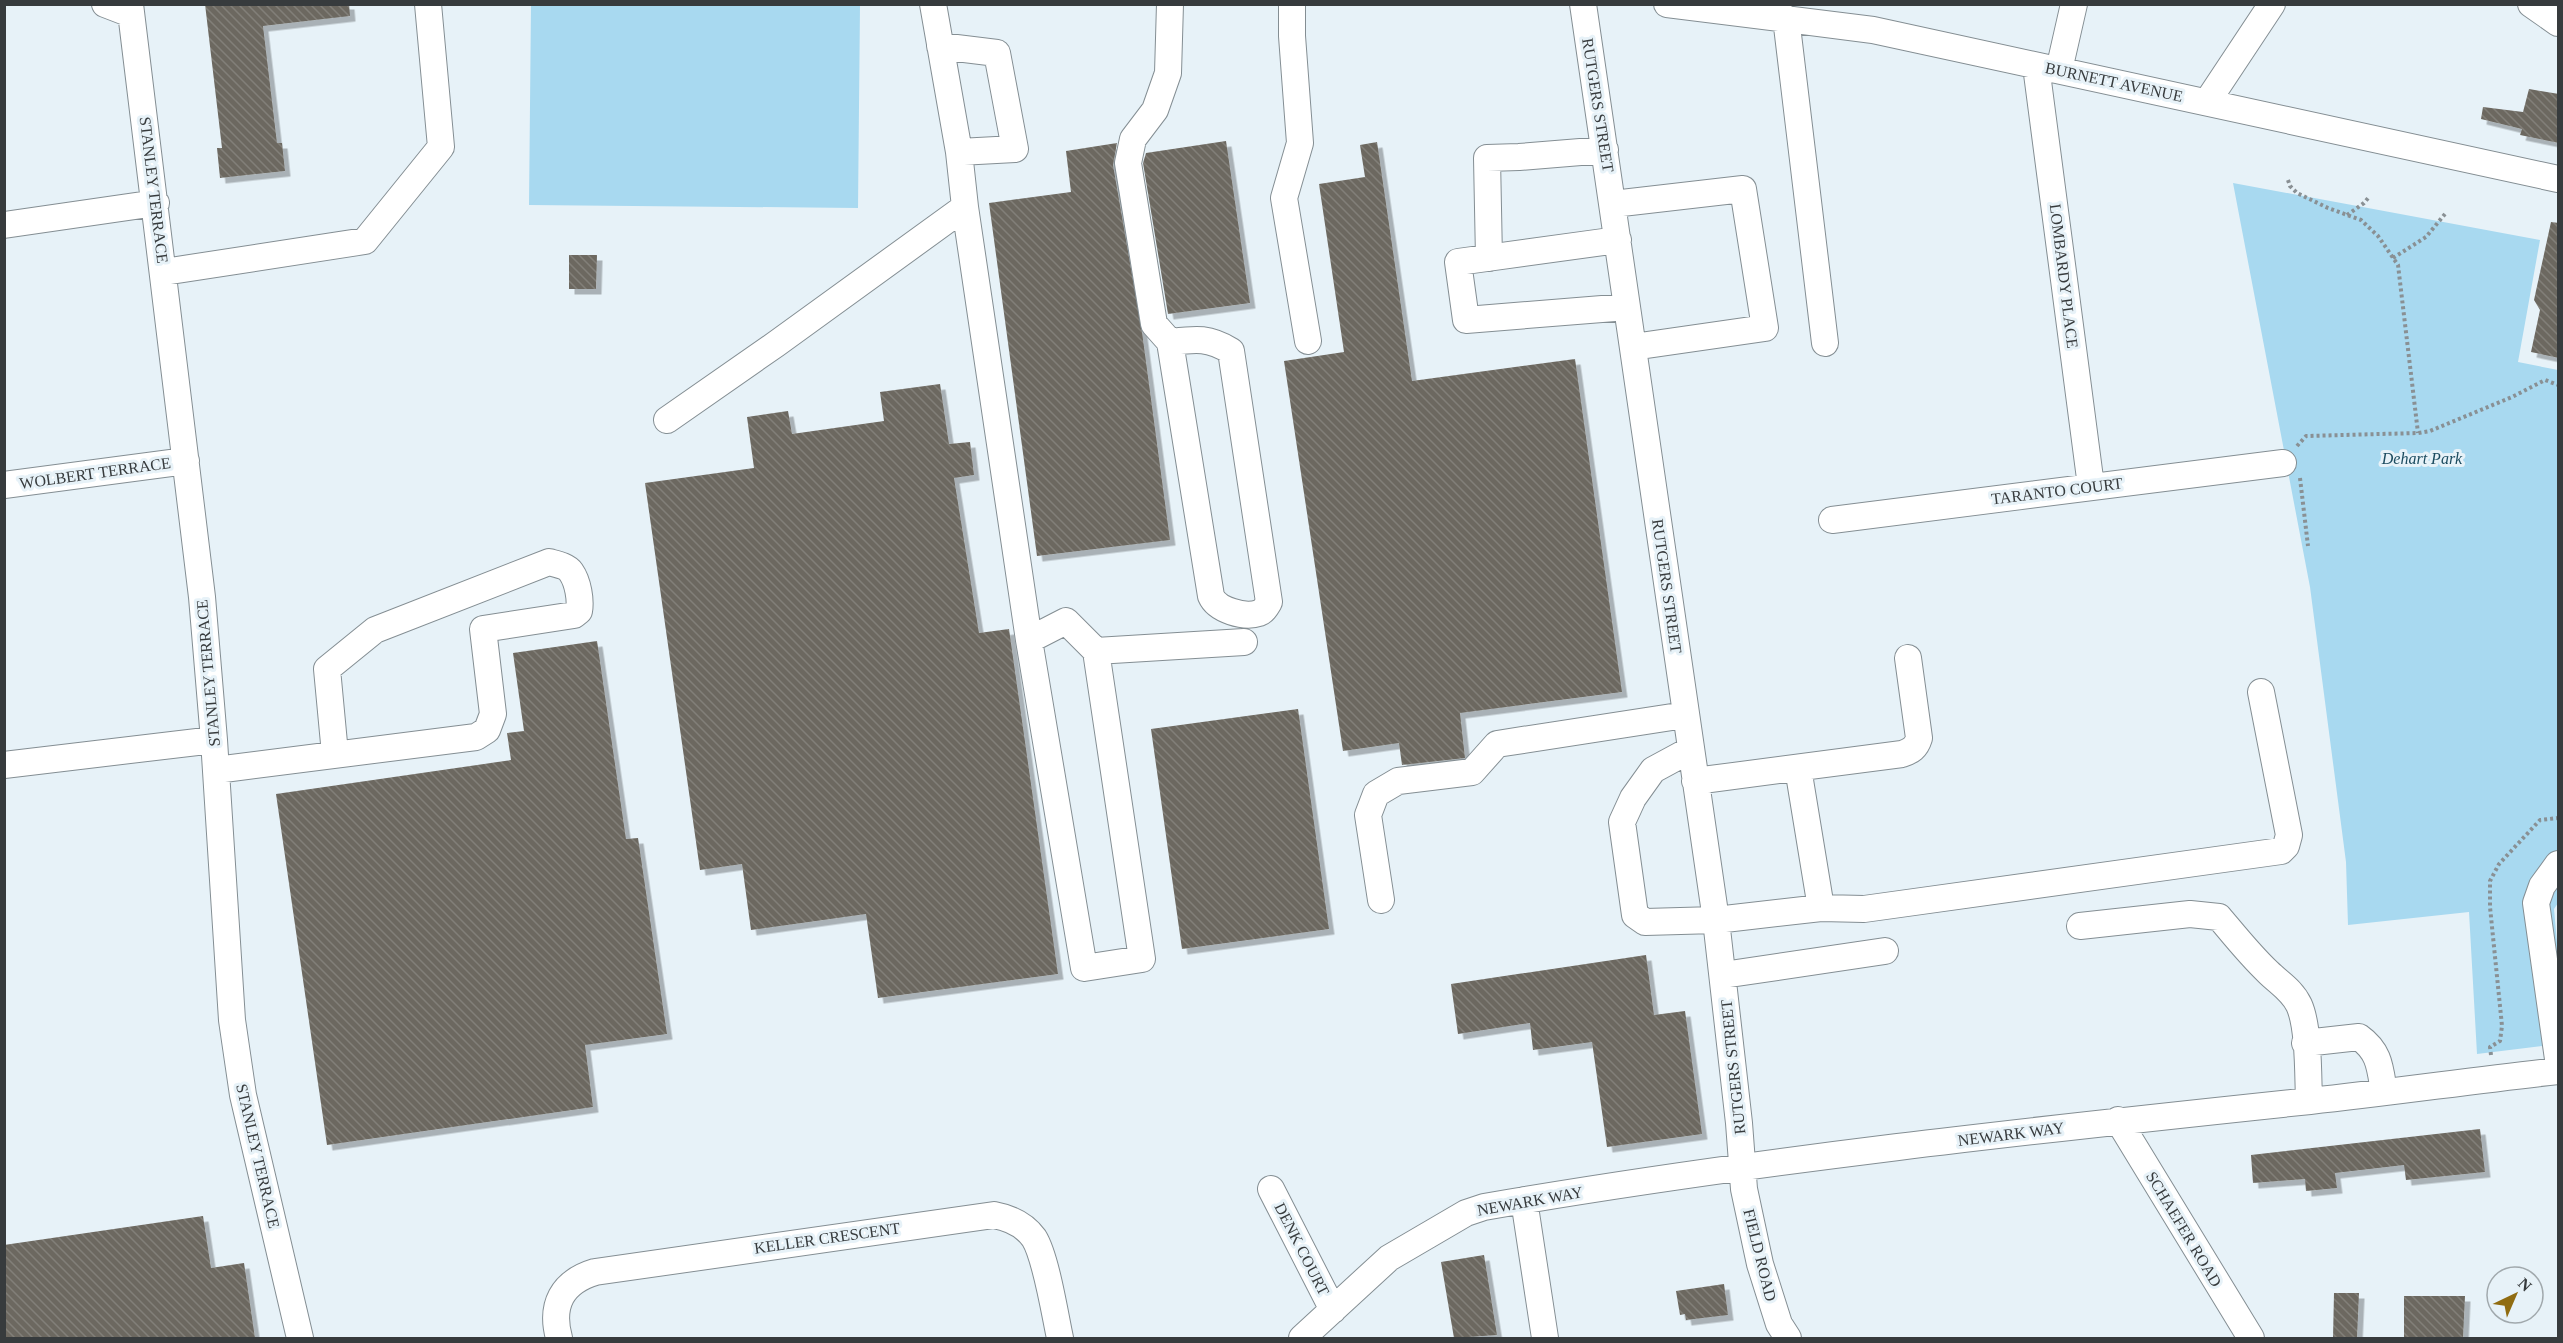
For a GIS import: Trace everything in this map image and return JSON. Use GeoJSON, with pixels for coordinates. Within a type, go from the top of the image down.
{"type":"FeatureCollection","features":[{"type":"Feature","properties":{"kind":"street"},"geometry":{"type":"LineString","coordinates":[[105,4],[131,9]]}},
{"type":"Feature","properties":{"kind":"street"},"geometry":{"type":"LineString","coordinates":[[933,4],[959,152],[964,207],[1029,640],[1084,968],[1142,959],[1096,651],[1066,621],[1029,640]]}},
{"type":"Feature","properties":{"kind":"street"},"geometry":{"type":"LineString","coordinates":[[1170,4],[1168,73],[1155,110],[1133,139],[1128,163],[1154,324],[1170,342],[1210,596],[1214,604],[1222,610],[1257,614],[1264,610],[1269,602],[1231,351],[1220,344],[1203,339],[1170,342]]}},
{"type":"Feature","properties":{"kind":"street"},"geometry":{"type":"LineString","coordinates":[[1292,4],[1292,36],[1300,143],[1284,198],[1308,341]]}},
{"type":"Feature","properties":{"kind":"street","name":"RUTGERS STREET"},"geometry":{"type":"LineString","coordinates":[[1583,4],[1716,920],[1743,1168]]}},
{"type":"Feature","properties":{"kind":"street","name":"BURNETT AVENUE"},"geometry":{"type":"LineString","coordinates":[[1666,4],[1873,30],[2559,179]]}},
{"type":"Feature","properties":{"kind":"street"},"geometry":{"type":"LineString","coordinates":[[2047,68],[2074,4]]}},
{"type":"Feature","properties":{"kind":"street"},"geometry":{"type":"LineString","coordinates":[[2207,102],[2272,4]]}},
{"type":"Feature","properties":{"kind":"street"},"geometry":{"type":"LineString","coordinates":[[2530,4],[2559,23]]}},
{"type":"Feature","properties":{"kind":"street","name":"STANLEY TERRACE"},"geometry":{"type":"LineString","coordinates":[[131,9],[202,597],[214,740],[232,1020],[243,1095],[300,1338]]}},
{"type":"Feature","properties":{"kind":"street"},"geometry":{"type":"LineString","coordinates":[[164,272],[365,241],[441,147],[429,13]]}},
{"type":"Feature","properties":{"kind":"street"},"geometry":{"type":"LineString","coordinates":[[1786,18],[1825,343]]}},
{"type":"Feature","properties":{"kind":"street"},"geometry":{"type":"LineString","coordinates":[[940,46],[997,54],[1015,149],[959,152]]}},
{"type":"Feature","properties":{"kind":"street","name":"LOMBARDY PLACE"},"geometry":{"type":"LineString","coordinates":[[2047,68],[2091,486]]}},
{"type":"Feature","properties":{"kind":"street"},"geometry":{"type":"LineString","coordinates":[[1489,258],[1487,158],[1519,158],[1605,150]]}},
{"type":"Feature","properties":{"kind":"street"},"geometry":{"type":"LineString","coordinates":[[1613,204],[1743,189],[1765,328],[1633,347]]}},
{"type":"Feature","properties":{"kind":"street"},"geometry":{"type":"LineString","coordinates":[[4,225],[156,203]]}},
{"type":"Feature","properties":{"kind":"street"},"geometry":{"type":"LineString","coordinates":[[667,420],[964,207]]}},
{"type":"Feature","properties":{"kind":"street"},"geometry":{"type":"LineString","coordinates":[[1618,240],[1458,262],[1466,320],[1627,307]]}},
{"type":"Feature","properties":{"kind":"street","name":"WOLBERT TERRACE"},"geometry":{"type":"LineString","coordinates":[[4,485],[186,461]]}},
{"type":"Feature","properties":{"kind":"street","name":"TARANTO COURT"},"geometry":{"type":"LineString","coordinates":[[1832,520],[2091,486],[2293,463]]}},
{"type":"Feature","properties":{"kind":"street"},"geometry":{"type":"LineString","coordinates":[[335,754],[327,669],[375,630],[549,562],[560,565],[571,572],[581,601],[579,611],[574,615],[483,628]]}},
{"type":"Feature","properties":{"kind":"street"},"geometry":{"type":"LineString","coordinates":[[216,770],[476,737],[488,730],[494,714],[477,590]]}},
{"type":"Feature","properties":{"kind":"street"},"geometry":{"type":"LineString","coordinates":[[1096,651],[1244,642]]}},
{"type":"Feature","properties":{"kind":"street"},"geometry":{"type":"LineString","coordinates":[[1695,781],[1902,754],[1911,750],[1919,738],[1908,658]]}},
{"type":"Feature","properties":{"kind":"street"},"geometry":{"type":"LineString","coordinates":[[1690,750],[1653,770],[1633,798],[1622,822],[1635,915],[1645,922],[1716,920],[1821,908],[1864,909],[2281,851],[2286,846],[2289,835],[2261,692]]}},
{"type":"Feature","properties":{"kind":"street"},"geometry":{"type":"LineString","coordinates":[[1380,900],[1368,815],[1377,794],[1398,781],[1472,772],[1497,744],[1685,715]]}},
{"type":"Feature","properties":{"kind":"street"},"geometry":{"type":"LineString","coordinates":[[4,765],[214,740]]}},
{"type":"Feature","properties":{"kind":"street"},"geometry":{"type":"LineString","coordinates":[[1798,768],[1821,908]]}},
{"type":"Feature","properties":{"kind":"street"},"geometry":{"type":"LineString","coordinates":[[2559,864],[2553,868],[2542,886],[2536,903],[2559,1059]]}},
{"type":"Feature","properties":{"kind":"street"},"geometry":{"type":"LineString","coordinates":[[2080,926],[2190,914],[2219,917],[2254,958],[2287,988],[2299,1005],[2305,1043],[2309,1101]]}},
{"type":"Feature","properties":{"kind":"street"},"geometry":{"type":"LineString","coordinates":[[1723,975],[1885,951]]}},
{"type":"Feature","properties":{"kind":"street"},"geometry":{"type":"LineString","coordinates":[[2305,1043],[2359,1037],[2372,1046],[2384,1092]]}},
{"type":"Feature","properties":{"kind":"street","name":"NEWARK WAY"},"geometry":{"type":"LineString","coordinates":[[1302,1338],[1389,1258],[1466,1213],[1484,1207],[1743,1168],[2118,1120],[2309,1101],[2559,1071]]}},
{"type":"Feature","properties":{"kind":"street","name":"SCHAEFER ROAD"},"geometry":{"type":"LineString","coordinates":[[2118,1120],[2251,1338]]}},
{"type":"Feature","properties":{"kind":"street","name":"FIELD ROAD"},"geometry":{"type":"LineString","coordinates":[[1743,1168],[1744,1189],[1760,1264],[1779,1324],[1788,1338]]}},
{"type":"Feature","properties":{"kind":"street","name":"DENK COURT"},"geometry":{"type":"LineString","coordinates":[[1271,1189],[1333,1310]]}},
{"type":"Feature","properties":{"kind":"street"},"geometry":{"type":"LineString","coordinates":[[1524,1200],[1545,1338]]}},
{"type":"Feature","properties":{"kind":"street","name":"KELLER CRESCENT"},"geometry":{"type":"LineString","coordinates":[[559,1338],[556,1315],[561,1296],[581,1276],[595,1272],[994,1215],[1010,1218],[1034,1239],[1040,1253],[1060,1338]]}},
{"type":"Feature","properties":{"kind":"path"},"geometry":{"type":"LineString","coordinates":[[2288,180],[2297,193],[2361,220],[2378,236],[2398,265],[2418,433]]}},
{"type":"Feature","properties":{"kind":"path"},"geometry":{"type":"LineString","coordinates":[[2347,215],[2364,204],[2368,197]]}},
{"type":"Feature","properties":{"kind":"path"},"geometry":{"type":"LineString","coordinates":[[2393,258],[2426,237],[2445,214]]}},
{"type":"Feature","properties":{"kind":"path"},"geometry":{"type":"LineString","coordinates":[[2308,546],[2293,463],[2297,446],[2306,436],[2418,433],[2512,397],[2545,380],[2559,385]]}},
{"type":"Feature","properties":{"kind":"path"},"geometry":{"type":"LineString","coordinates":[[2491,1055],[2490,1047],[2500,1041],[2502,1026],[2490,907],[2490,880],[2499,864],[2540,820],[2559,818]]}},
{"type":"Feature","properties":{"kind":"green space"},"geometry":{"type":"Polygon","coordinates":[[[531,5],[860,5],[858,208],[529,205],[531,5]]]}},
{"type":"Feature","properties":{"kind":"green space","name":"Dehart Park"},"geometry":{"type":"Polygon","coordinates":[[[2233,183],[2540,240],[2518,362],[2558,370],[2558,903],[2554,909],[2558,954],[2558,1044],[2477,1054],[2469,912],[2348,925],[2346,862],[2310,587],[2233,183]]]}},
{"type":"Feature","properties":{"kind":"building"},"geometry":{"type":"Polygon","coordinates":[[[205,4],[349,4],[350,16],[263,26],[277,143],[282,143],[285,171],[220,178],[217,148],[222,148],[205,4]]]}},
{"type":"Feature","properties":{"kind":"building"},"geometry":{"type":"Polygon","coordinates":[[[2529,89],[2559,94],[2559,143],[2520,135],[2522,129],[2481,119],[2483,107],[2523,112],[2529,89]]]}},
{"type":"Feature","properties":{"kind":"building"},"geometry":{"type":"Polygon","coordinates":[[[1226,141],[1250,303],[1168,314],[1143,163],[1146,153],[1226,141]]]}},
{"type":"Feature","properties":{"kind":"building"},"geometry":{"type":"Polygon","coordinates":[[[1377,142],[1412,381],[1575,359],[1622,692],[1460,713],[1465,758],[1402,765],[1399,743],[1343,751],[1284,361],[1344,352],[1319,184],[1365,177],[1360,145],[1377,142]]]}},
{"type":"Feature","properties":{"kind":"building"},"geometry":{"type":"Polygon","coordinates":[[[1117,143],[1113,165],[1142,332],[1170,540],[1037,556],[989,203],[1071,192],[1066,151],[1117,143]]]}},
{"type":"Feature","properties":{"kind":"building"},"geometry":{"type":"Polygon","coordinates":[[[2551,222],[2559,223],[2559,358],[2531,352],[2540,310],[2534,300],[2551,222]]]}},
{"type":"Feature","properties":{"kind":"building"},"geometry":{"type":"Polygon","coordinates":[[[569,255],[597,255],[596,289],[569,289],[569,255]]]}},
{"type":"Feature","properties":{"kind":"building"},"geometry":{"type":"Polygon","coordinates":[[[940,384],[949,444],[970,442],[974,475],[954,478],[979,633],[1009,629],[1058,974],[878,998],[866,914],[751,930],[742,864],[700,870],[645,483],[754,468],[747,417],[788,411],[792,434],[884,421],[880,392],[940,384]]]}},
{"type":"Feature","properties":{"kind":"building"},"geometry":{"type":"Polygon","coordinates":[[[597,641],[626,839],[638,838],[667,1034],[585,1045],[593,1107],[327,1145],[276,794],[511,760],[507,733],[524,731],[513,653],[597,641]]]}},
{"type":"Feature","properties":{"kind":"building"},"geometry":{"type":"Polygon","coordinates":[[[1298,709],[1329,929],[1182,949],[1151,729],[1298,709]]]}},
{"type":"Feature","properties":{"kind":"building"},"geometry":{"type":"Polygon","coordinates":[[[1646,955],[1654,1015],[1685,1011],[1702,1134],[1607,1147],[1592,1042],[1533,1050],[1530,1023],[1458,1034],[1451,984],[1646,955]]]}},
{"type":"Feature","properties":{"kind":"building"},"geometry":{"type":"Polygon","coordinates":[[[2480,1129],[2485,1172],[2406,1180],[2404,1165],[2335,1173],[2337,1188],[2306,1191],[2305,1179],[2253,1183],[2251,1155],[2480,1129]]]}},
{"type":"Feature","properties":{"kind":"building"},"geometry":{"type":"Polygon","coordinates":[[[203,1216],[211,1268],[244,1263],[255,1338],[4,1338],[4,1245],[203,1216]]]}},
{"type":"Feature","properties":{"kind":"building"},"geometry":{"type":"Polygon","coordinates":[[[1484,1255],[1497,1335],[1454,1338],[1441,1262],[1484,1255]]]}},
{"type":"Feature","properties":{"kind":"building"},"geometry":{"type":"Polygon","coordinates":[[[1724,1284],[1728,1315],[1686,1320],[1685,1314],[1680,1315],[1676,1291],[1724,1284]]]}},
{"type":"Feature","properties":{"kind":"building"},"geometry":{"type":"Polygon","coordinates":[[[2334,1293],[2359,1293],[2357,1338],[2333,1338],[2334,1293]]]}},
{"type":"Feature","properties":{"kind":"building"},"geometry":{"type":"Polygon","coordinates":[[[2404,1296],[2465,1296],[2463,1338],[2404,1338],[2404,1296]]]}}]}
